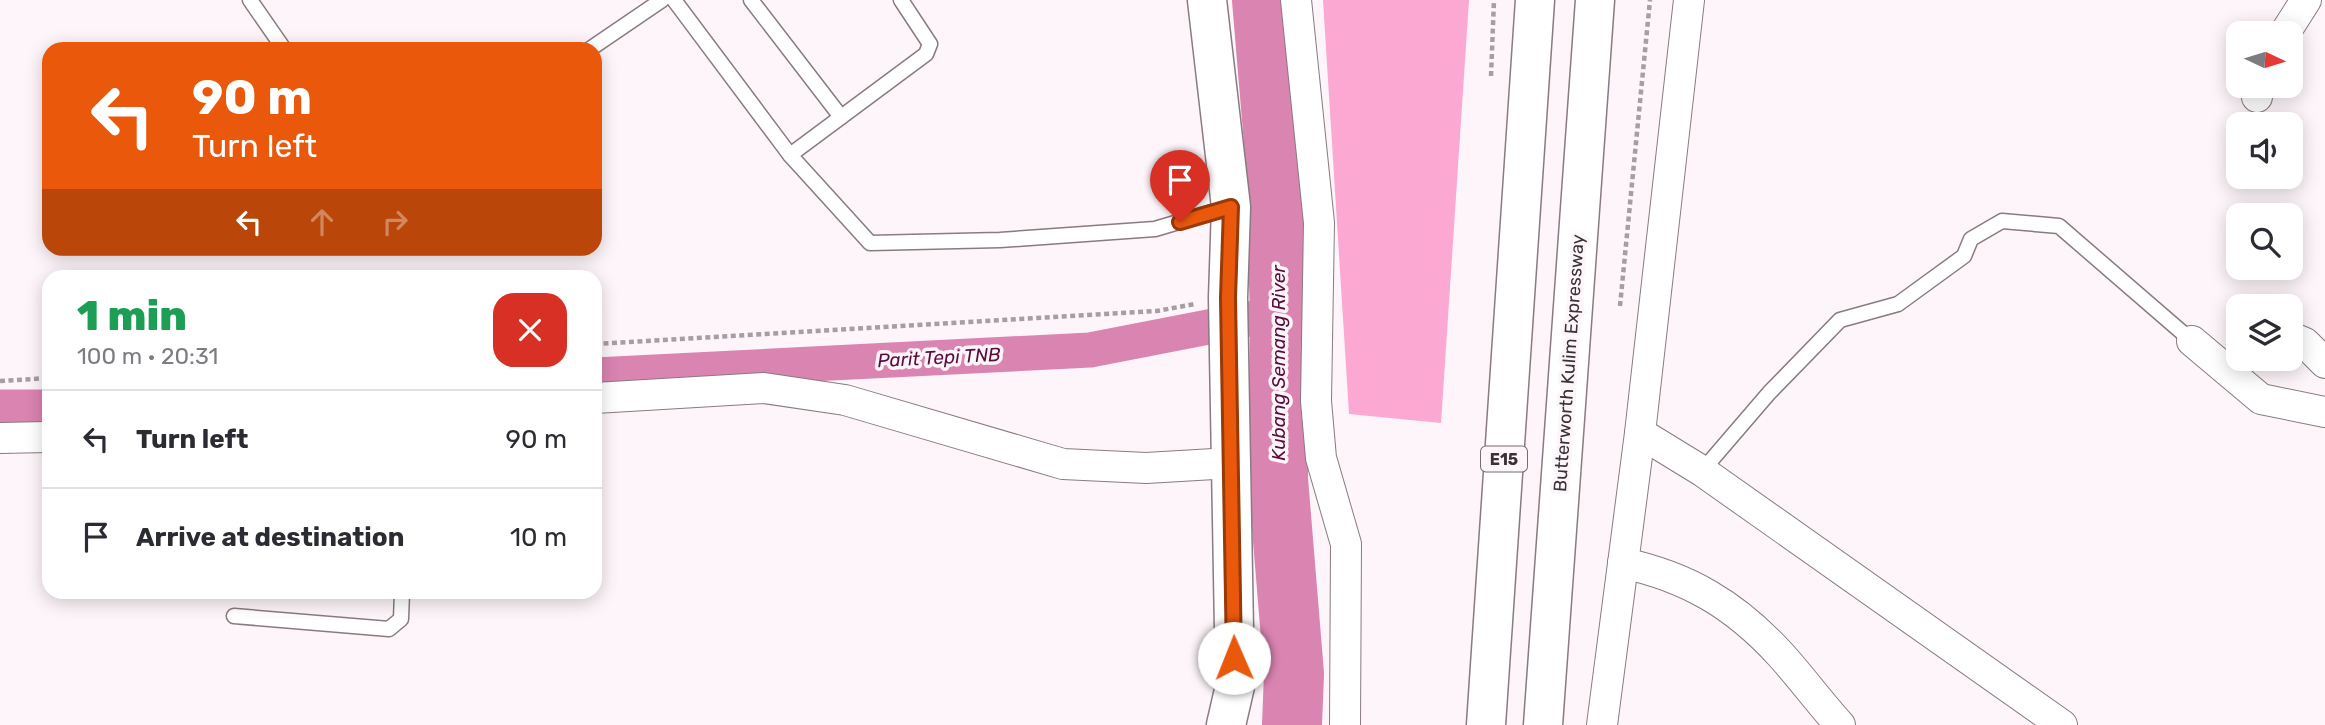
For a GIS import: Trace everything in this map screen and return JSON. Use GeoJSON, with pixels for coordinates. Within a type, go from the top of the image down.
{"type":"FeatureCollection","features":[{"type":"Feature","properties":{"kind":"main road"},"geometry":{"type":"LineString","coordinates":[[1207,0],[1231,207],[1228,307],[1235,685],[1226,725]]}},
{"type":"Feature","properties":{"kind":"main road","name":"E15"},"geometry":{"type":"LineString","coordinates":[[1486,725],[1535,0]]}},
{"type":"Feature","properties":{"kind":"main road","name":"Butterworth Kulim Expressway"},"geometry":{"type":"LineString","coordinates":[[1543,725],[1595,0]]}},
{"type":"Feature","properties":{"kind":"street"},"geometry":{"type":"LineString","coordinates":[[1296,0],[1319,223],[1316,401],[1321,458],[1346,544],[1345,725]]}},
{"type":"Feature","properties":{"kind":"street"},"geometry":{"type":"LineString","coordinates":[[1602,725],[1640,433],[1689,0]]}},
{"type":"Feature","properties":{"kind":"street"},"geometry":{"type":"LineString","coordinates":[[2293,21],[2306,0]]}},
{"type":"Feature","properties":{"kind":"street"},"geometry":{"type":"LineString","coordinates":[[2192,341],[2261,400],[2325,412]]}},
{"type":"Feature","properties":{"kind":"street"},"geometry":{"type":"LineString","coordinates":[[2303,343],[2325,363]]}},
{"type":"Feature","properties":{"kind":"street"},"geometry":{"type":"LineString","coordinates":[[602,398],[764,387],[845,400],[1063,464],[1146,468],[1231,463]]}},
{"type":"Feature","properties":{"kind":"street"},"geometry":{"type":"LineString","coordinates":[[1640,433],[1702,471],[2062,725]]}},
{"type":"Feature","properties":{"kind":"street"},"geometry":{"type":"LineString","coordinates":[[0,438],[42,437]]}},
{"type":"Feature","properties":{"kind":"street"},"geometry":{"type":"LineString","coordinates":[[1623,563],[1691,583],[1740,615],[1781,655],[1840,725]]}},
{"type":"Feature","properties":{"kind":"lane"},"geometry":{"type":"LineString","coordinates":[[250,0],[279,42]]}},
{"type":"Feature","properties":{"kind":"lane"},"geometry":{"type":"LineString","coordinates":[[600,42],[662,0]]}},
{"type":"Feature","properties":{"kind":"lane"},"geometry":{"type":"LineString","coordinates":[[674,0],[790,155],[870,243],[1000,240],[1155,229],[1231,207]]}},
{"type":"Feature","properties":{"kind":"lane"},"geometry":{"type":"LineString","coordinates":[[751,0],[841,117]]}},
{"type":"Feature","properties":{"kind":"lane"},"geometry":{"type":"LineString","coordinates":[[790,155],[926,54],[930,44],[901,0]]}},
{"type":"Feature","properties":{"kind":"lane"},"geometry":{"type":"LineString","coordinates":[[1702,471],[1769,393],[1840,320],[1898,304],[1965,256],[1971,239],[2002,221],[2059,226],[2192,341]]}},
{"type":"Feature","properties":{"kind":"lane"},"geometry":{"type":"LineString","coordinates":[[234,616],[389,629],[401,620],[402,599]]}},
{"type":"Feature","properties":{"kind":"path"},"geometry":{"type":"LineString","coordinates":[[1629,197],[1650,0]]}},
{"type":"Feature","properties":{"kind":"path"},"geometry":{"type":"LineString","coordinates":[[602,344],[1228,307]]}},
{"type":"Feature","properties":{"kind":"path"},"geometry":{"type":"LineString","coordinates":[[0,381],[42,378]]}},
{"type":"Feature","properties":{"kind":"shaded area"},"geometry":{"type":"Polygon","coordinates":[[[1323,0],[1469,0],[1441,423],[1349,414],[1323,0]]]}},
{"type":"Feature","properties":{"kind":"waterway","name":"Kubang Semang River"},"geometry":{"type":"LineString","coordinates":[[1262,0],[1274,143],[1280,313],[1278,479],[1294,674],[1292,725]]}},
{"type":"Feature","properties":{"kind":"waterway","name":"Parit Tepi TNB"},"geometry":{"type":"LineString","coordinates":[[602,375],[1090,350],[1280,313]]}},
{"type":"Feature","properties":{"kind":"waterway","name":"Parit Tepi TNB"},"geometry":{"type":"LineString","coordinates":[[0,407],[42,407]]}},
{"type":"Feature","properties":{"kind":"route"},"geometry":{"type":"LineString","coordinates":[[1180,222],[1231,207],[1228,298],[1234,658]]}}]}
